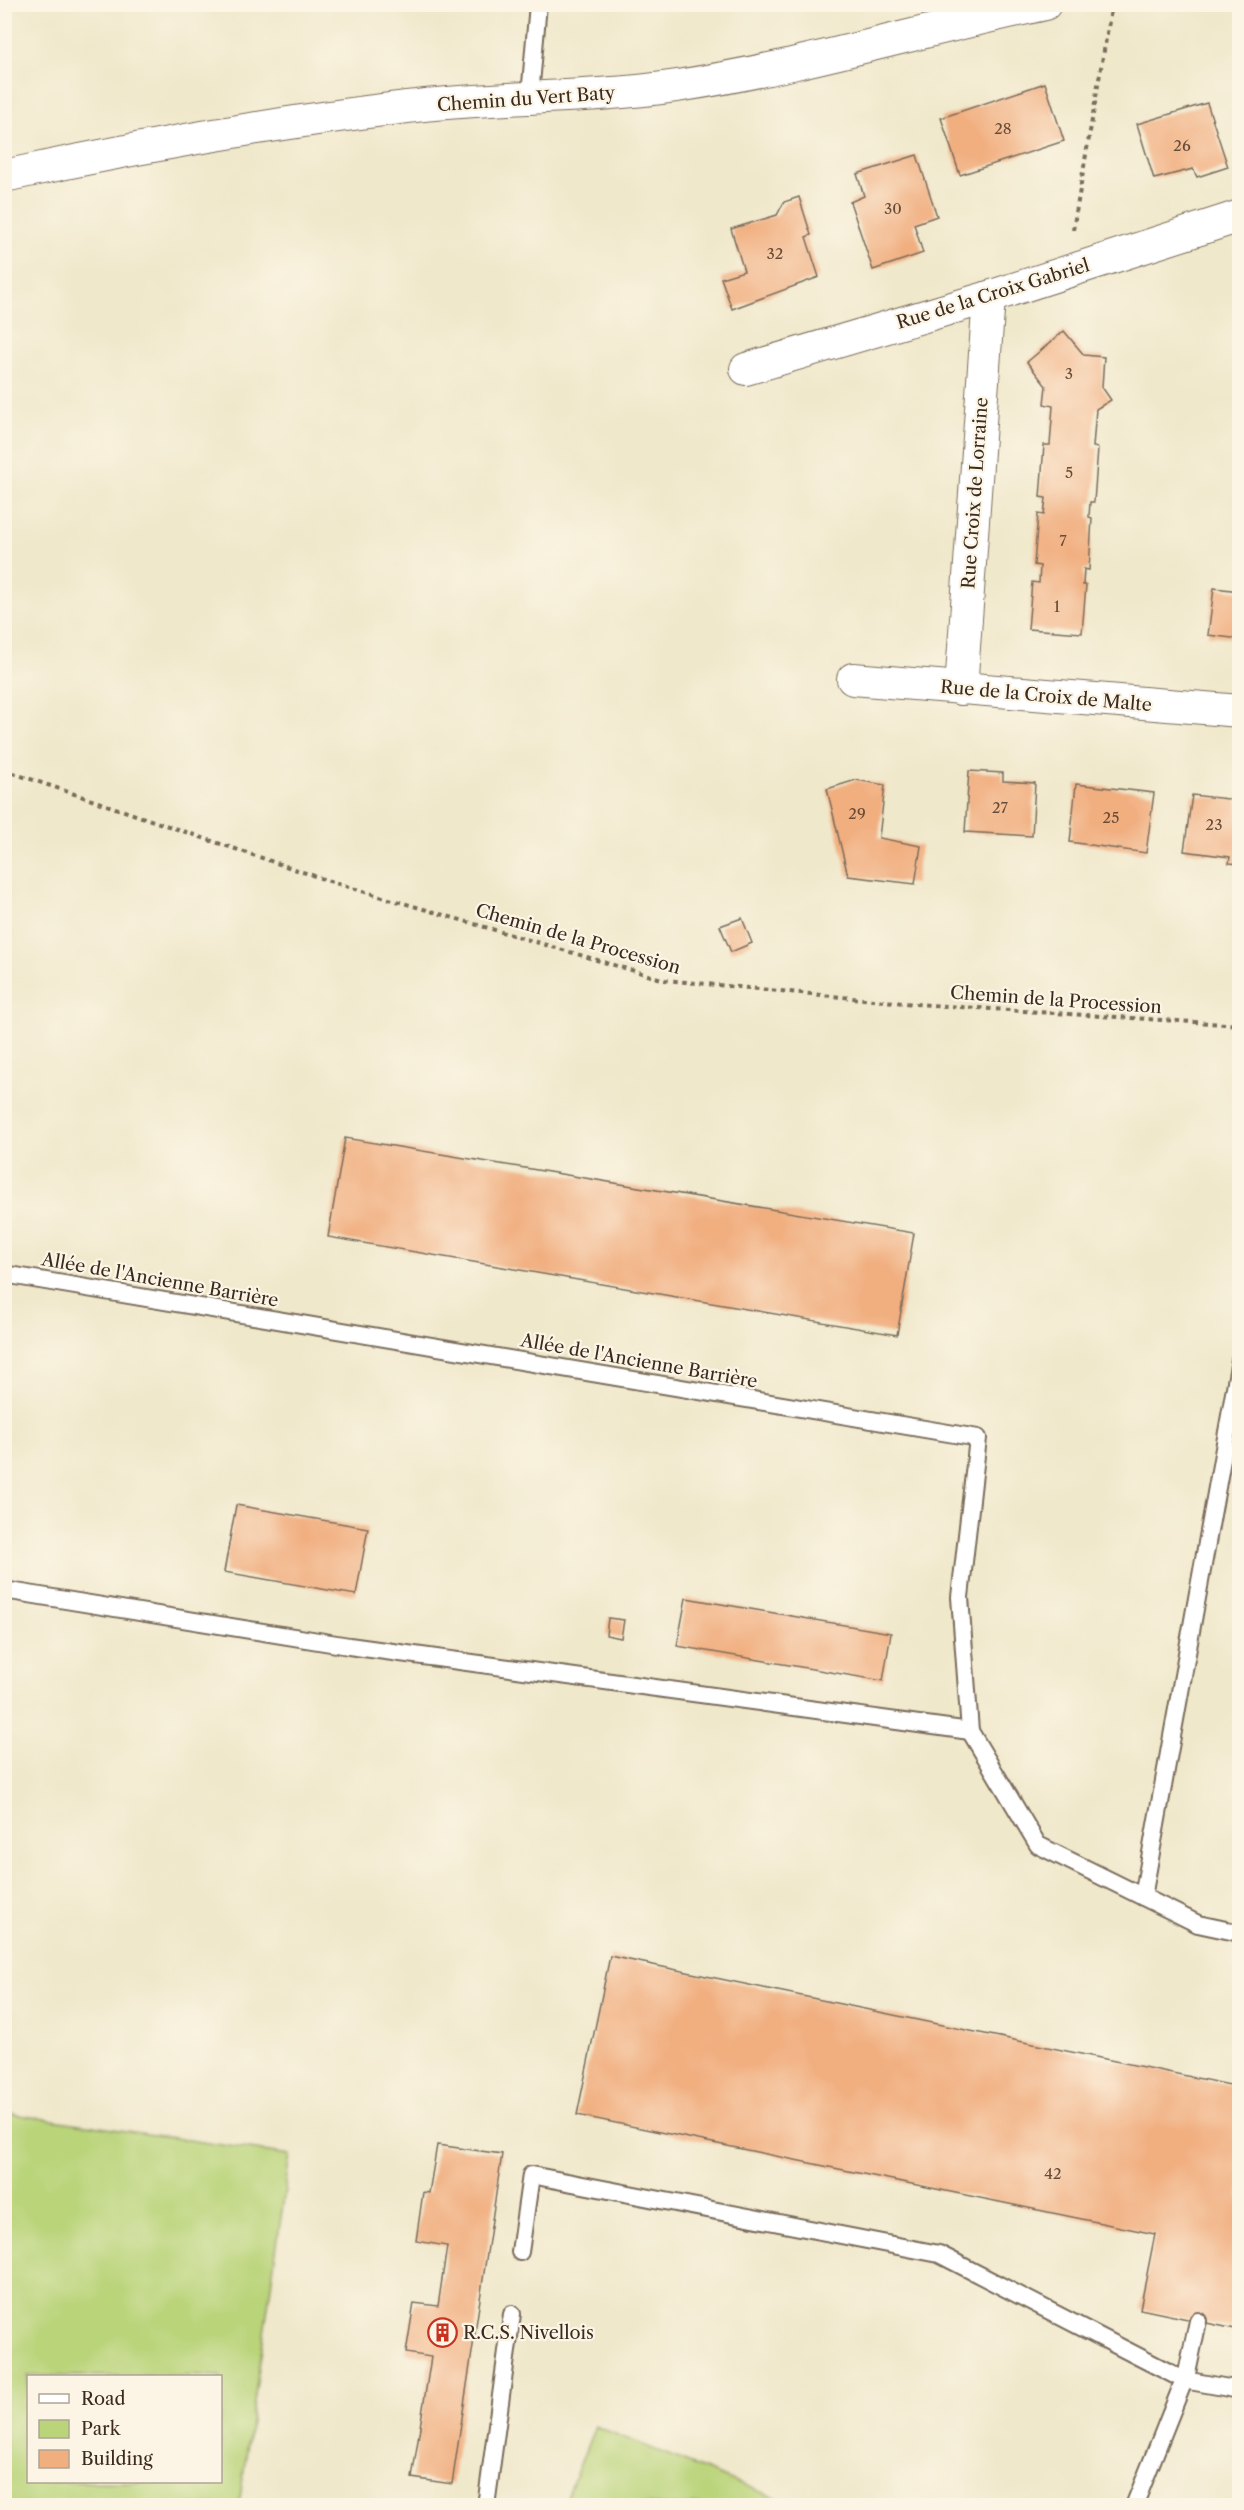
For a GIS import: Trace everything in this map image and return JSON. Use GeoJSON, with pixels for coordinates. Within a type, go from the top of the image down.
{"type":"FeatureCollection","features":[{"type":"Feature","properties":{"kind":"street","name":"Chemin du Vert Baty"},"geometry":{"type":"LineString","coordinates":[[4,176],[174,143],[407,107],[530,96],[613,93],[768,70],[1045,4]]}},
{"type":"Feature","properties":{"kind":"street","name":"Rue de la Croix Gabriel"},"geometry":{"type":"LineString","coordinates":[[746,369],[989,297],[1239,216]]}},
{"type":"Feature","properties":{"kind":"street","name":"Rue Croix de Lorraine"},"geometry":{"type":"LineString","coordinates":[[961,689],[989,297]]}},
{"type":"Feature","properties":{"kind":"street","name":"Rue de la Croix de Malte"},"geometry":{"type":"LineString","coordinates":[[853,679],[1239,711]]}},
{"type":"Feature","properties":{"kind":"lane"},"geometry":{"type":"LineString","coordinates":[[530,96],[538,4]]}},
{"type":"Feature","properties":{"kind":"lane","name":"Allée de l'Ancienne Barrière"},"geometry":{"type":"LineString","coordinates":[[4,1274],[978,1438],[960,1597],[970,1731],[1038,1845],[1198,1924],[1239,1933]]}},
{"type":"Feature","properties":{"kind":"lane"},"geometry":{"type":"LineString","coordinates":[[1143,1897],[1239,1360]]}},
{"type":"Feature","properties":{"kind":"lane"},"geometry":{"type":"LineString","coordinates":[[4,1590],[349,1646],[970,1731]]}},
{"type":"Feature","properties":{"kind":"lane"},"geometry":{"type":"LineString","coordinates":[[520,2252],[531,2175],[939,2253],[1184,2380],[1239,2390]]}},
{"type":"Feature","properties":{"kind":"lane"},"geometry":{"type":"LineString","coordinates":[[486,2505],[512,2314]]}},
{"type":"Feature","properties":{"kind":"lane"},"geometry":{"type":"LineString","coordinates":[[1134,2505],[1184,2380],[1198,2321]]}},
{"type":"Feature","properties":{"kind":"path"},"geometry":{"type":"LineString","coordinates":[[1066,272],[1112,4]]}},
{"type":"Feature","properties":{"kind":"path","name":"Chemin de la Procession"},"geometry":{"type":"LineString","coordinates":[[4,770],[335,883],[665,980],[915,1004],[1239,1025]]}},
{"type":"Feature","properties":{"kind":"green space"},"geometry":{"type":"Polygon","coordinates":[[[5,2113],[290,2155],[239,2505],[5,2505],[5,2113]]]}},
{"type":"Feature","properties":{"kind":"green space"},"geometry":{"type":"Polygon","coordinates":[[[595,2426],[795,2505],[564,2505],[595,2426]]]}},
{"type":"Feature","properties":{"kind":"building"},"geometry":{"type":"Polygon","coordinates":[[[1045,83],[1064,141],[960,175],[941,118],[1045,83]]]}},
{"type":"Feature","properties":{"kind":"building"},"geometry":{"type":"Polygon","coordinates":[[[1207,103],[1228,167],[1197,177],[1193,169],[1154,179],[1137,124],[1207,103]]]}},
{"type":"Feature","properties":{"kind":"building"},"geometry":{"type":"Polygon","coordinates":[[[917,155],[937,216],[914,224],[923,253],[873,270],[850,202],[864,196],[857,174],[917,155]]]}},
{"type":"Feature","properties":{"kind":"building"},"geometry":{"type":"Polygon","coordinates":[[[799,197],[811,235],[806,237],[819,277],[732,309],[721,278],[744,271],[731,229],[777,215],[784,202],[799,197]]]}},
{"type":"Feature","properties":{"kind":"building"},"geometry":{"type":"Polygon","coordinates":[[[1064,331],[1084,355],[1104,357],[1102,387],[1111,400],[1096,409],[1093,447],[1098,448],[1094,502],[1090,502],[1089,517],[1092,518],[1089,570],[1084,569],[1083,585],[1086,585],[1082,633],[1028,629],[1032,582],[1039,583],[1040,566],[1034,565],[1038,514],[1044,515],[1046,498],[1040,497],[1044,445],[1050,445],[1053,406],[1044,404],[1046,386],[1027,362],[1064,331]]]}},
{"type":"Feature","properties":{"kind":"building"},"geometry":{"type":"Polygon","coordinates":[[[1214,588],[1240,591],[1240,639],[1208,635],[1214,588]]]}},
{"type":"Feature","properties":{"kind":"building"},"geometry":{"type":"Polygon","coordinates":[[[969,771],[1003,773],[1003,781],[1035,783],[1032,836],[965,832],[969,771]]]}},
{"type":"Feature","properties":{"kind":"building"},"geometry":{"type":"Polygon","coordinates":[[[856,780],[885,785],[879,838],[921,846],[915,884],[848,876],[827,789],[856,780]]]}},
{"type":"Feature","properties":{"kind":"building"},"geometry":{"type":"Polygon","coordinates":[[[1076,784],[1154,793],[1146,853],[1070,842],[1076,784]]]}},
{"type":"Feature","properties":{"kind":"building"},"geometry":{"type":"Polygon","coordinates":[[[1238,789],[1240,864],[1229,863],[1230,857],[1184,851],[1192,795],[1237,800],[1238,789]]]}},
{"type":"Feature","properties":{"kind":"building"},"geometry":{"type":"Polygon","coordinates":[[[742,918],[752,943],[731,952],[720,926],[742,918]]]}},
{"type":"Feature","properties":{"kind":"building"},"geometry":{"type":"Polygon","coordinates":[[[345,1138],[914,1233],[897,1335],[328,1237],[345,1138]]]}},
{"type":"Feature","properties":{"kind":"building"},"geometry":{"type":"Polygon","coordinates":[[[236,1505],[368,1528],[356,1595],[224,1572],[236,1505]]]}},
{"type":"Feature","properties":{"kind":"building"},"geometry":{"type":"Polygon","coordinates":[[[686,1598],[891,1633],[883,1681],[677,1646],[686,1598]]]}},
{"type":"Feature","properties":{"kind":"building"},"geometry":{"type":"Polygon","coordinates":[[[608,1618],[624,1620],[621,1638],[606,1635],[608,1618]]]}},
{"type":"Feature","properties":{"kind":"building"},"geometry":{"type":"Polygon","coordinates":[[[610,1956],[1240,2087],[1240,2330],[1140,2309],[1155,2234],[577,2115],[610,1956]]]}},
{"type":"Feature","properties":{"kind":"building","name":"R.C.S. Nivellois"},"geometry":{"type":"Polygon","coordinates":[[[437,2145],[502,2154],[452,2484],[412,2478],[431,2357],[406,2353],[414,2303],[438,2306],[447,2246],[416,2241],[423,2192],[429,2193],[437,2145]]]}},
{"type":"Feature","properties":{"kind":"place","name":"R.C.S. Nivellois"},"geometry":{"type":"Point","coordinates":[442,2333]}}]}
